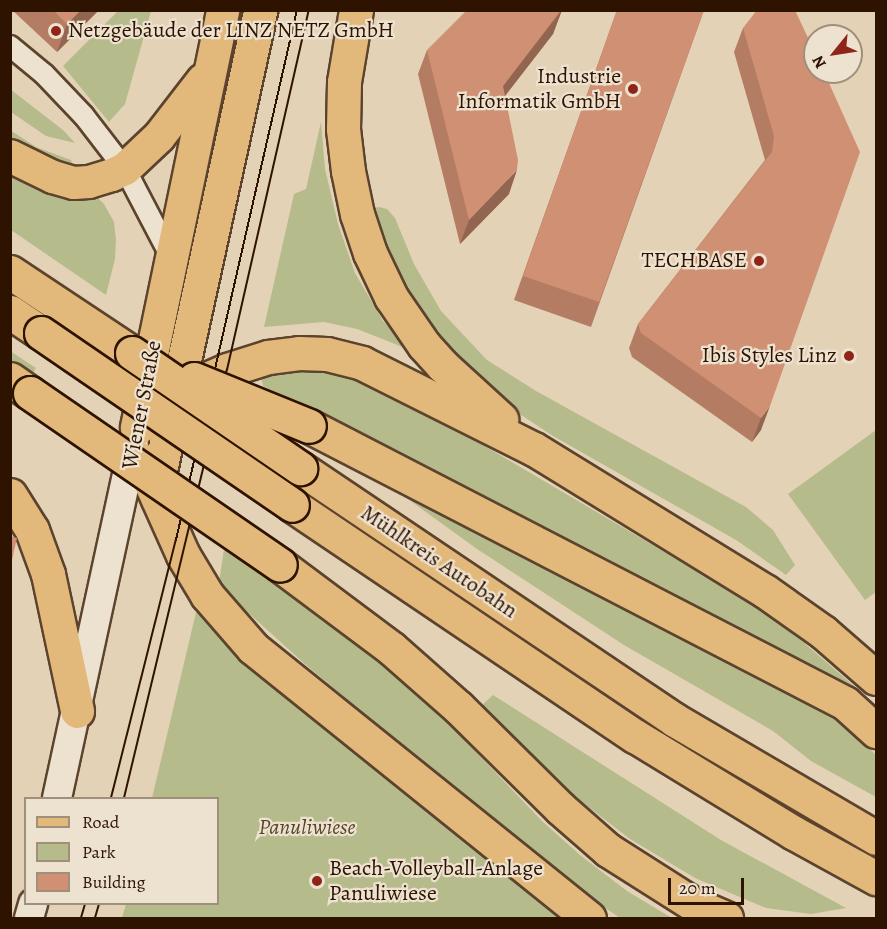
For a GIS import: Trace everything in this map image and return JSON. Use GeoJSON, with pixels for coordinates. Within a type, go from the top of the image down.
{"type":"FeatureCollection","features":[{"type":"Feature","properties":{"kind":"highway"},"geometry":{"type":"LineString","coordinates":[[160,507],[157,484],[260,10]]}},
{"type":"Feature","properties":{"kind":"highway"},"geometry":{"type":"LineString","coordinates":[[356,10],[344,82],[343,129],[355,203],[370,252],[391,297],[424,345],[443,366],[534,449]]}},
{"type":"Feature","properties":{"kind":"highway","name":"Mühlkreis Autobahn"},"geometry":{"type":"LineString","coordinates":[[10,272],[675,720],[876,838]]}},
{"type":"Feature","properties":{"kind":"highway","name":"Mühlkreis Autobahn"},"geometry":{"type":"LineString","coordinates":[[10,312],[626,730],[794,833],[876,878]]}},
{"type":"Feature","properties":{"kind":"highway"},"geometry":{"type":"LineString","coordinates":[[132,353],[309,426],[845,702],[876,731]]}},
{"type":"Feature","properties":{"kind":"highway"},"geometry":{"type":"LineString","coordinates":[[589,918],[253,648],[207,595],[183,555],[160,507],[135,436],[177,392],[228,370],[268,357],[299,353],[327,354],[362,363],[534,449],[765,591],[823,632],[876,678]]}},
{"type":"Feature","properties":{"kind":"highway"},"geometry":{"type":"LineString","coordinates":[[20,386],[280,565],[391,648],[458,707],[560,808],[609,850],[693,904],[726,918]]}},
{"type":"Feature","properties":{"kind":"highway"},"geometry":{"type":"LineString","coordinates":[[10,495],[32,530],[45,564],[77,711]]}},
{"type":"Feature","properties":{"kind":"main road","name":"Wiener Straße"},"geometry":{"type":"LineString","coordinates":[[57,797],[135,436],[207,75],[223,10]]}},
{"type":"Feature","properties":{"kind":"main road"},"geometry":{"type":"LineString","coordinates":[[10,156],[52,177],[74,183],[89,182],[124,169],[159,137],[207,75]]}},
{"type":"Feature","properties":{"kind":"street"},"geometry":{"type":"LineString","coordinates":[[10,46],[44,74],[84,116],[124,169],[171,257]]}},
{"type":"Feature","properties":{"kind":"green space"},"geometry":{"type":"Polygon","coordinates":[[[118,11],[151,11],[125,104],[109,122],[63,66],[118,11]]]}},
{"type":"Feature","properties":{"kind":"green space"},"geometry":{"type":"Polygon","coordinates":[[[10,89],[63,130],[75,143],[46,136],[11,112],[10,89]]]}},
{"type":"Feature","properties":{"kind":"green space"},"geometry":{"type":"Polygon","coordinates":[[[321,122],[325,169],[338,224],[355,273],[383,321],[415,352],[357,329],[324,322],[264,327],[294,194],[306,189],[321,122]]]}},
{"type":"Feature","properties":{"kind":"green space"},"geometry":{"type":"Polygon","coordinates":[[[10,130],[36,147],[71,160],[74,169],[11,142],[10,130]]]}},
{"type":"Feature","properties":{"kind":"green space"},"geometry":{"type":"Polygon","coordinates":[[[10,172],[43,191],[70,195],[92,192],[104,204],[114,222],[116,240],[115,259],[106,295],[11,230],[10,172]]]}},
{"type":"Feature","properties":{"kind":"green space"},"geometry":{"type":"Polygon","coordinates":[[[379,207],[387,209],[395,218],[414,264],[441,311],[487,360],[536,391],[746,507],[773,530],[795,565],[786,575],[736,540],[553,436],[506,405],[457,367],[412,310],[382,253],[370,209],[379,207]]]}},
{"type":"Feature","properties":{"kind":"green space"},"geometry":{"type":"Polygon","coordinates":[[[10,351],[36,368],[30,378],[11,365],[10,351]]]}},
{"type":"Feature","properties":{"kind":"green space"},"geometry":{"type":"Polygon","coordinates":[[[291,369],[329,369],[367,380],[417,406],[739,596],[795,635],[876,705],[825,675],[263,386],[261,376],[291,369]]]}},
{"type":"Feature","properties":{"kind":"green space"},"geometry":{"type":"Polygon","coordinates":[[[876,430],[876,592],[865,600],[788,494],[876,430]]]}},
{"type":"Feature","properties":{"kind":"green space"},"geometry":{"type":"Polygon","coordinates":[[[372,473],[833,715],[876,755],[876,797],[811,761],[773,731],[624,645],[477,549],[372,473]]]}},
{"type":"Feature","properties":{"kind":"green space"},"geometry":{"type":"Polygon","coordinates":[[[224,549],[285,587],[348,634],[427,701],[542,821],[580,855],[627,891],[672,918],[620,918],[556,874],[306,665],[242,607],[219,583],[224,549]]]}},
{"type":"Feature","properties":{"kind":"green space","name":"Panuliwiese"},"geometry":{"type":"Polygon","coordinates":[[[198,604],[564,918],[122,918],[126,905],[219,905],[219,797],[152,797],[198,604]]]}},
{"type":"Feature","properties":{"kind":"green space"},"geometry":{"type":"Polygon","coordinates":[[[493,695],[721,840],[846,908],[811,914],[766,908],[695,878],[630,839],[578,799],[482,705],[493,695]]]}},
{"type":"Feature","properties":{"kind":"building"},"geometry":{"type":"Polygon","coordinates":[[[53,10],[81,10],[67,24],[53,10]]]}},
{"type":"Feature","properties":{"kind":"building"},"geometry":{"type":"Polygon","coordinates":[[[467,10],[561,10],[503,86],[518,160],[517,170],[469,220],[427,50],[467,10]]]}},
{"type":"Feature","properties":{"kind":"building"},"geometry":{"type":"Polygon","coordinates":[[[617,10],[704,10],[599,302],[523,276],[617,10]]]}},
{"type":"Feature","properties":{"kind":"building","name":"TECHBASE"},"geometry":{"type":"Polygon","coordinates":[[[757,10],[795,10],[803,27],[803,84],[829,84],[860,152],[770,406],[761,418],[641,333],[638,324],[772,152],[774,136],[743,28],[757,10]]]}},
{"type":"Feature","properties":{"kind":"building"},"geometry":{"type":"Polygon","coordinates":[[[10,536],[17,538],[10,569],[10,536]]]}},
{"type":"Feature","properties":{"kind":"tram line"},"geometry":{"type":"LineString","coordinates":[[111,797],[176,540],[297,10]]}},
{"type":"Feature","properties":{"kind":"tram line"},"geometry":{"type":"LineString","coordinates":[[124,797],[227,370],[309,10]]}},
{"type":"Feature","properties":{"kind":"tram line"},"geometry":{"type":"LineString","coordinates":[[81,918],[85,905]]}},
{"type":"Feature","properties":{"kind":"tram line"},"geometry":{"type":"LineString","coordinates":[[95,918],[99,905]]}},
{"type":"Feature","properties":{"kind":"place","name":"Netzgebäude der LINZ NETZ GmbH"},"geometry":{"type":"Point","coordinates":[56,31]}},
{"type":"Feature","properties":{"kind":"place","name":"Industrie Informatik GmbH"},"geometry":{"type":"Point","coordinates":[633,89]}},
{"type":"Feature","properties":{"kind":"place","name":"TECHBASE"},"geometry":{"type":"Point","coordinates":[759,261]}},
{"type":"Feature","properties":{"kind":"place","name":"Ibis Styles Linz"},"geometry":{"type":"Point","coordinates":[849,356]}},
{"type":"Feature","properties":{"kind":"place","name":"Beach-Volleyball-Anlage Panuliwiese"},"geometry":{"type":"Point","coordinates":[317,881]}}]}
